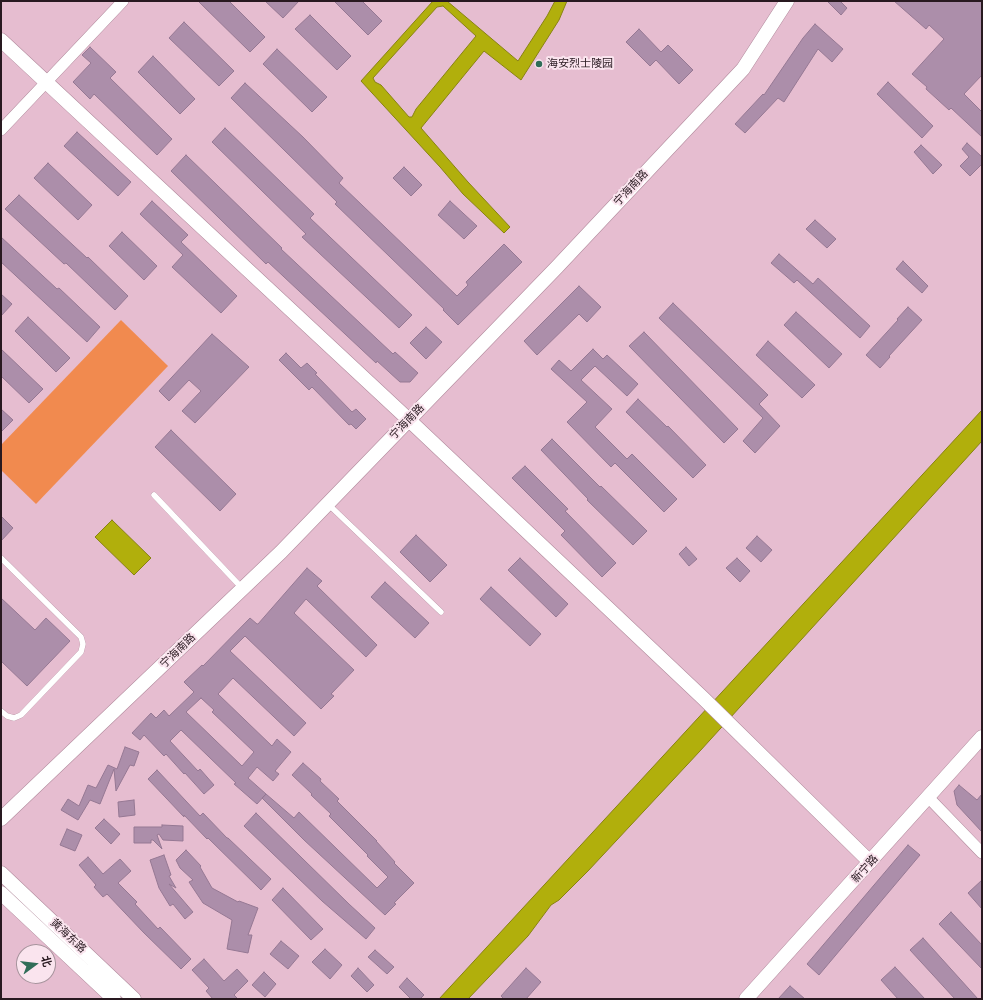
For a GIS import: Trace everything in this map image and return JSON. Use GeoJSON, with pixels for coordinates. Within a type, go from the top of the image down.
{"type":"FeatureCollection","features":[{"type":"Feature","properties":{"kind":"street"},"geometry":{"type":"LineString","coordinates":[[1,130],[123,1]]}},
{"type":"Feature","properties":{"kind":"street","name":"宁海南路"},"geometry":{"type":"LineString","coordinates":[[1,819],[281,552],[557,267],[743,69],[787,1]]}},
{"type":"Feature","properties":{"kind":"street"},"geometry":{"type":"LineString","coordinates":[[1,40],[409,420],[707,701],[870,862]]}},
{"type":"Feature","properties":{"kind":"street","name":"新宁路"},"geometry":{"type":"LineString","coordinates":[[746,999],[982,738]]}},
{"type":"Feature","properties":{"kind":"street"},"geometry":{"type":"LineString","coordinates":[[928,797],[982,853]]}},
{"type":"Feature","properties":{"kind":"street","name":"黄海东路"},"geometry":{"type":"LineString","coordinates":[[1,873],[134,999]]}},
{"type":"Feature","properties":{"kind":"street","name":"黄海东路"},"geometry":{"type":"LineString","coordinates":[[1,894],[114,999]]}},
{"type":"Feature","properties":{"kind":"lane"},"geometry":{"type":"LineString","coordinates":[[154,495],[243,589]]}},
{"type":"Feature","properties":{"kind":"lane"},"geometry":{"type":"LineString","coordinates":[[328,504],[440,612]]}},
{"type":"Feature","properties":{"kind":"lane"},"geometry":{"type":"LineString","coordinates":[[1,558],[81,637],[83,644],[81,652],[21,715],[14,718],[7,716],[1,711]]}},
{"type":"Feature","properties":{"kind":"shaded area"},"geometry":{"type":"Polygon","coordinates":[[[433,1],[447,1],[518,61],[555,1],[567,1],[559,20],[521,80],[484,51],[421,128],[510,227],[504,233],[463,194],[361,81],[433,1]],[[443,6],[437,7],[373,78],[375,82],[381,85],[409,117],[412,117],[416,109],[476,36],[443,6]]]}},
{"type":"Feature","properties":{"kind":"shaded area"},"geometry":{"type":"Polygon","coordinates":[[[121,320],[168,366],[36,504],[1,470],[1,445],[121,320]]]}},
{"type":"Feature","properties":{"kind":"shaded area"},"geometry":{"type":"Polygon","coordinates":[[[982,410],[982,441],[700,751],[588,871],[559,900],[551,905],[528,936],[468,999],[439,999],[982,410]]]}},
{"type":"Feature","properties":{"kind":"shaded area"},"geometry":{"type":"Polygon","coordinates":[[[112,520],[151,558],[134,575],[95,537],[112,520]]]}},
{"type":"Feature","properties":{"kind":"building"},"geometry":{"type":"Polygon","coordinates":[[[198,1],[229,1],[265,37],[250,52],[198,1]]]}},
{"type":"Feature","properties":{"kind":"building"},"geometry":{"type":"Polygon","coordinates":[[[265,1],[299,1],[283,18],[265,1]]]}},
{"type":"Feature","properties":{"kind":"building"},"geometry":{"type":"Polygon","coordinates":[[[334,1],[362,1],[382,21],[368,35],[334,1]]]}},
{"type":"Feature","properties":{"kind":"building"},"geometry":{"type":"Polygon","coordinates":[[[827,1],[840,1],[847,8],[841,15],[827,1]]]}},
{"type":"Feature","properties":{"kind":"building"},"geometry":{"type":"Polygon","coordinates":[[[894,1],[982,1],[982,75],[964,94],[982,112],[982,137],[951,108],[949,110],[912,74],[944,39],[929,25],[926,29],[894,1]]]}},
{"type":"Feature","properties":{"kind":"building"},"geometry":{"type":"Polygon","coordinates":[[[310,15],[351,56],[337,70],[295,29],[310,15]]]}},
{"type":"Feature","properties":{"kind":"building"},"geometry":{"type":"Polygon","coordinates":[[[184,22],[234,71],[219,86],[169,38],[184,22]]]}},
{"type":"Feature","properties":{"kind":"building"},"geometry":{"type":"Polygon","coordinates":[[[815,24],[843,49],[832,62],[818,49],[784,102],[778,98],[745,133],[735,124],[763,94],[764,95],[803,38],[815,24]]]}},
{"type":"Feature","properties":{"kind":"building"},"geometry":{"type":"Polygon","coordinates":[[[639,29],[661,52],[668,45],[693,70],[679,84],[656,60],[650,66],[626,42],[639,29]]]}},
{"type":"Feature","properties":{"kind":"building"},"geometry":{"type":"Polygon","coordinates":[[[90,47],[116,72],[110,78],[172,139],[157,155],[94,94],[90,99],[73,82],[91,63],[82,55],[90,47]]]}},
{"type":"Feature","properties":{"kind":"building"},"geometry":{"type":"Polygon","coordinates":[[[277,49],[327,97],[312,112],[263,64],[277,49]]]}},
{"type":"Feature","properties":{"kind":"building"},"geometry":{"type":"Polygon","coordinates":[[[153,56],[195,99],[180,114],[138,72],[153,56]]]}},
{"type":"Feature","properties":{"kind":"building"},"geometry":{"type":"Polygon","coordinates":[[[888,82],[933,126],[922,138],[877,94],[888,82]]]}},
{"type":"Feature","properties":{"kind":"building"},"geometry":{"type":"Polygon","coordinates":[[[245,83],[303,137],[343,178],[339,183],[457,296],[468,285],[466,282],[504,244],[522,262],[458,325],[443,310],[444,309],[335,204],[337,202],[231,98],[245,83]]]}},
{"type":"Feature","properties":{"kind":"building"},"geometry":{"type":"Polygon","coordinates":[[[225,128],[314,214],[310,218],[412,315],[399,328],[302,237],[306,234],[212,142],[225,128]]]}},
{"type":"Feature","properties":{"kind":"building"},"geometry":{"type":"Polygon","coordinates":[[[77,132],[131,182],[118,196],[64,146],[77,132]]]}},
{"type":"Feature","properties":{"kind":"building"},"geometry":{"type":"Polygon","coordinates":[[[967,143],[982,157],[982,164],[970,176],[960,166],[969,157],[962,149],[967,143]]]}},
{"type":"Feature","properties":{"kind":"building"},"geometry":{"type":"Polygon","coordinates":[[[921,145],[942,165],[933,174],[914,152],[921,145]]]}},
{"type":"Feature","properties":{"kind":"building"},"geometry":{"type":"Polygon","coordinates":[[[186,155],[282,248],[281,249],[393,354],[395,352],[418,373],[410,382],[400,382],[377,361],[376,363],[268,262],[266,264],[171,171],[186,155]]]}},
{"type":"Feature","properties":{"kind":"building"},"geometry":{"type":"Polygon","coordinates":[[[48,163],[92,205],[78,220],[34,178],[48,163]]]}},
{"type":"Feature","properties":{"kind":"building"},"geometry":{"type":"Polygon","coordinates":[[[404,167],[422,185],[411,196],[393,178],[404,167]]]}},
{"type":"Feature","properties":{"kind":"building"},"geometry":{"type":"Polygon","coordinates":[[[19,195],[87,258],[88,257],[128,296],[115,310],[66,263],[64,264],[5,209],[19,195]]]}},
{"type":"Feature","properties":{"kind":"building"},"geometry":{"type":"Polygon","coordinates":[[[152,201],[188,235],[181,242],[237,296],[221,313],[172,267],[183,255],[140,214],[152,201]]]}},
{"type":"Feature","properties":{"kind":"building"},"geometry":{"type":"Polygon","coordinates":[[[450,201],[477,226],[464,239],[438,215],[450,201]]]}},
{"type":"Feature","properties":{"kind":"building"},"geometry":{"type":"Polygon","coordinates":[[[815,220],[836,239],[827,248],[806,229],[815,220]]]}},
{"type":"Feature","properties":{"kind":"building"},"geometry":{"type":"Polygon","coordinates":[[[122,232],[157,266],[144,280],[109,246],[122,232]]]}},
{"type":"Feature","properties":{"kind":"building"},"geometry":{"type":"Polygon","coordinates":[[[1,237],[57,289],[59,288],[100,327],[87,342],[1,262],[1,237]]]}},
{"type":"Feature","properties":{"kind":"building"},"geometry":{"type":"Polygon","coordinates":[[[779,254],[813,284],[818,278],[870,326],[860,338],[797,280],[794,283],[771,263],[779,254]]]}},
{"type":"Feature","properties":{"kind":"building"},"geometry":{"type":"Polygon","coordinates":[[[903,261],[928,286],[922,293],[896,269],[903,261]]]}},
{"type":"Feature","properties":{"kind":"building"},"geometry":{"type":"Polygon","coordinates":[[[579,286],[601,307],[587,322],[579,314],[537,355],[524,341],[579,286]]]}},
{"type":"Feature","properties":{"kind":"building"},"geometry":{"type":"Polygon","coordinates":[[[1,294],[12,304],[1,316],[1,294]]]}},
{"type":"Feature","properties":{"kind":"building"},"geometry":{"type":"Polygon","coordinates":[[[673,303],[768,395],[759,404],[780,426],[755,453],[743,441],[763,418],[659,318],[673,303]]]}},
{"type":"Feature","properties":{"kind":"building"},"geometry":{"type":"Polygon","coordinates":[[[908,307],[922,320],[880,368],[866,355],[908,307]]]}},
{"type":"Feature","properties":{"kind":"building"},"geometry":{"type":"Polygon","coordinates":[[[796,312],[842,354],[829,368],[784,325],[796,312]]]}},
{"type":"Feature","properties":{"kind":"building"},"geometry":{"type":"Polygon","coordinates":[[[28,317],[70,358],[56,372],[15,331],[28,317]]]}},
{"type":"Feature","properties":{"kind":"building"},"geometry":{"type":"Polygon","coordinates":[[[426,327],[442,342],[426,359],[410,343],[426,327]]]}},
{"type":"Feature","properties":{"kind":"building"},"geometry":{"type":"Polygon","coordinates":[[[644,332],[738,429],[724,443],[629,346],[644,332]]]}},
{"type":"Feature","properties":{"kind":"building"},"geometry":{"type":"Polygon","coordinates":[[[212,334],[249,367],[195,423],[182,411],[201,391],[189,380],[169,401],[159,391],[212,334]]]}},
{"type":"Feature","properties":{"kind":"building"},"geometry":{"type":"Polygon","coordinates":[[[768,341],[815,385],[802,398],[756,355],[768,341]]]}},
{"type":"Feature","properties":{"kind":"building"},"geometry":{"type":"Polygon","coordinates":[[[1,349],[43,389],[29,403],[1,376],[1,349]]]}},
{"type":"Feature","properties":{"kind":"building"},"geometry":{"type":"Polygon","coordinates":[[[593,349],[603,359],[607,355],[638,384],[627,396],[595,366],[581,380],[612,409],[595,427],[627,459],[632,454],[677,499],[664,512],[615,463],[611,467],[567,422],[587,402],[551,369],[559,360],[571,371],[593,349]]]}},
{"type":"Feature","properties":{"kind":"building"},"geometry":{"type":"Polygon","coordinates":[[[286,353],[301,368],[307,363],[317,373],[315,374],[352,412],[356,409],[366,419],[356,429],[351,424],[349,425],[312,387],[309,390],[279,360],[286,353]]]}},
{"type":"Feature","properties":{"kind":"building"},"geometry":{"type":"Polygon","coordinates":[[[638,399],[667,427],[668,426],[706,465],[693,478],[626,412],[638,399]]]}},
{"type":"Feature","properties":{"kind":"building"},"geometry":{"type":"Polygon","coordinates":[[[1,409],[13,420],[1,432],[1,409]]]}},
{"type":"Feature","properties":{"kind":"building"},"geometry":{"type":"Polygon","coordinates":[[[171,430],[236,494],[220,511],[155,447],[171,430]]]}},
{"type":"Feature","properties":{"kind":"building"},"geometry":{"type":"Polygon","coordinates":[[[552,439],[647,531],[633,545],[587,500],[588,499],[541,450],[552,439]]]}},
{"type":"Feature","properties":{"kind":"building"},"geometry":{"type":"Polygon","coordinates":[[[525,466],[568,509],[565,511],[616,563],[602,577],[561,535],[565,531],[512,478],[525,466]]]}},
{"type":"Feature","properties":{"kind":"building"},"geometry":{"type":"Polygon","coordinates":[[[1,516],[13,528],[1,541],[1,516]]]}},
{"type":"Feature","properties":{"kind":"building"},"geometry":{"type":"Polygon","coordinates":[[[416,535],[447,565],[430,582],[400,552],[416,535]]]}},
{"type":"Feature","properties":{"kind":"building"},"geometry":{"type":"Polygon","coordinates":[[[757,536],[772,550],[761,562],[746,548],[757,536]]]}},
{"type":"Feature","properties":{"kind":"building"},"geometry":{"type":"Polygon","coordinates":[[[686,547],[697,559],[689,566],[679,554],[686,547]]]}},
{"type":"Feature","properties":{"kind":"building"},"geometry":{"type":"Polygon","coordinates":[[[520,558],[568,604],[556,617],[508,570],[520,558]]]}},
{"type":"Feature","properties":{"kind":"building"},"geometry":{"type":"Polygon","coordinates":[[[737,558],[750,571],[740,582],[726,568],[737,558]]]}},
{"type":"Feature","properties":{"kind":"building"},"geometry":{"type":"Polygon","coordinates":[[[307,568],[322,581],[317,586],[377,645],[366,657],[306,599],[294,613],[354,670],[331,694],[334,696],[321,709],[245,636],[230,651],[306,723],[294,736],[233,678],[218,694],[272,746],[277,739],[291,752],[275,771],[279,774],[273,781],[257,767],[248,778],[266,794],[257,804],[234,784],[236,783],[181,730],[170,741],[198,771],[200,769],[214,785],[204,794],[166,754],[164,756],[144,735],[140,740],[132,733],[151,713],[156,718],[164,710],[169,716],[194,692],[184,682],[202,665],[203,666],[250,618],[258,624],[307,568]],[[201,698],[186,712],[242,766],[254,752],[212,712],[214,710],[201,698]]]}},
{"type":"Feature","properties":{"kind":"building"},"geometry":{"type":"Polygon","coordinates":[[[385,582],[429,623],[415,638],[371,597],[385,582]]]}},
{"type":"Feature","properties":{"kind":"building"},"geometry":{"type":"Polygon","coordinates":[[[491,587],[541,634],[530,646],[480,599],[491,587]]]}},
{"type":"Feature","properties":{"kind":"building"},"geometry":{"type":"Polygon","coordinates":[[[1,598],[35,630],[46,618],[70,641],[27,686],[1,661],[1,598]]]}},
{"type":"Feature","properties":{"kind":"building"},"geometry":{"type":"Polygon","coordinates":[[[125,747],[139,752],[134,766],[130,765],[116,791],[114,769],[100,804],[90,800],[78,820],[61,810],[68,799],[79,806],[88,785],[96,788],[108,765],[117,769],[125,747]]]}},
{"type":"Feature","properties":{"kind":"building"},"geometry":{"type":"Polygon","coordinates":[[[303,763],[321,779],[320,781],[339,799],[337,801],[377,841],[395,862],[394,863],[414,883],[394,903],[396,904],[385,915],[304,840],[262,798],[266,794],[294,818],[299,812],[377,888],[388,877],[329,816],[331,814],[292,775],[303,763]]]}},
{"type":"Feature","properties":{"kind":"building"},"geometry":{"type":"Polygon","coordinates":[[[157,770],[200,816],[203,813],[227,838],[271,879],[261,890],[184,815],[184,817],[148,779],[157,770]]]}},
{"type":"Feature","properties":{"kind":"building"},"geometry":{"type":"Polygon","coordinates":[[[959,785],[977,800],[982,794],[982,832],[957,805],[954,791],[959,785]]]}},
{"type":"Feature","properties":{"kind":"building"},"geometry":{"type":"Polygon","coordinates":[[[134,800],[135,815],[119,817],[118,802],[134,800]]]}},
{"type":"Feature","properties":{"kind":"building"},"geometry":{"type":"Polygon","coordinates":[[[256,813],[375,928],[366,939],[322,901],[244,826],[256,813]]]}},
{"type":"Feature","properties":{"kind":"building"},"geometry":{"type":"Polygon","coordinates":[[[104,819],[120,834],[111,844],[95,828],[104,819]]]}},
{"type":"Feature","properties":{"kind":"building"},"geometry":{"type":"Polygon","coordinates":[[[162,825],[183,826],[183,841],[163,840],[159,834],[157,835],[162,849],[153,840],[151,840],[151,843],[134,843],[134,827],[162,827],[162,825]]]}},
{"type":"Feature","properties":{"kind":"building"},"geometry":{"type":"Polygon","coordinates":[[[67,829],[82,835],[75,851],[60,845],[67,829]]]}},
{"type":"Feature","properties":{"kind":"building"},"geometry":{"type":"Polygon","coordinates":[[[908,845],[920,855],[819,975],[807,964],[908,845]]]}},
{"type":"Feature","properties":{"kind":"building"},"geometry":{"type":"Polygon","coordinates":[[[186,850],[201,866],[200,867],[212,888],[238,902],[239,901],[258,908],[248,935],[252,935],[248,953],[227,949],[232,920],[203,903],[189,882],[193,880],[180,868],[176,860],[186,850]]]}},
{"type":"Feature","properties":{"kind":"building"},"geometry":{"type":"Polygon","coordinates":[[[164,855],[171,875],[169,876],[176,888],[169,884],[193,912],[185,919],[173,904],[170,906],[159,888],[150,860],[164,855]]]}},
{"type":"Feature","properties":{"kind":"building"},"geometry":{"type":"Polygon","coordinates":[[[88,857],[103,874],[120,859],[131,871],[118,883],[137,902],[135,904],[158,929],[160,927],[191,959],[181,969],[107,894],[103,897],[94,887],[96,885],[79,865],[88,857]]]}},
{"type":"Feature","properties":{"kind":"building"},"geometry":{"type":"Polygon","coordinates":[[[982,880],[982,909],[968,893],[982,880]]]}},
{"type":"Feature","properties":{"kind":"building"},"geometry":{"type":"Polygon","coordinates":[[[283,888],[323,929],[311,940],[272,900],[283,888]]]}},
{"type":"Feature","properties":{"kind":"building"},"geometry":{"type":"Polygon","coordinates":[[[951,912],[982,945],[982,969],[939,924],[951,912]]]}},
{"type":"Feature","properties":{"kind":"building"},"geometry":{"type":"Polygon","coordinates":[[[923,938],[978,999],[955,999],[910,950],[923,938]]]}},
{"type":"Feature","properties":{"kind":"building"},"geometry":{"type":"Polygon","coordinates":[[[281,941],[299,956],[288,969],[270,954],[281,941]]]}},
{"type":"Feature","properties":{"kind":"building"},"geometry":{"type":"Polygon","coordinates":[[[325,949],[342,965],[330,979],[312,962],[325,949]]]}},
{"type":"Feature","properties":{"kind":"building"},"geometry":{"type":"Polygon","coordinates":[[[375,950],[394,967],[387,974],[368,957],[375,950]]]}},
{"type":"Feature","properties":{"kind":"building"},"geometry":{"type":"Polygon","coordinates":[[[204,959],[224,981],[237,969],[248,981],[234,995],[238,999],[213,999],[206,991],[209,988],[192,970],[204,959]]]}},
{"type":"Feature","properties":{"kind":"building"},"geometry":{"type":"Polygon","coordinates":[[[895,967],[925,999],[898,999],[881,980],[895,967]]]}},
{"type":"Feature","properties":{"kind":"building"},"geometry":{"type":"Polygon","coordinates":[[[358,968],[374,985],[367,992],[351,976],[358,968]]]}},
{"type":"Feature","properties":{"kind":"building"},"geometry":{"type":"Polygon","coordinates":[[[526,968],[541,982],[526,999],[504,999],[501,996],[526,968]]]}},
{"type":"Feature","properties":{"kind":"building"},"geometry":{"type":"Polygon","coordinates":[[[264,972],[276,984],[265,997],[252,985],[264,972]]]}},
{"type":"Feature","properties":{"kind":"building"},"geometry":{"type":"Polygon","coordinates":[[[407,978],[424,995],[420,999],[411,999],[399,987],[407,978]]]}},
{"type":"Feature","properties":{"kind":"building"},"geometry":{"type":"Polygon","coordinates":[[[790,986],[805,999],[778,999],[790,986]]]}},
{"type":"Feature","properties":{"kind":"place","name":"海安烈士陵园"},"geometry":{"type":"Point","coordinates":[539,64]}}]}
